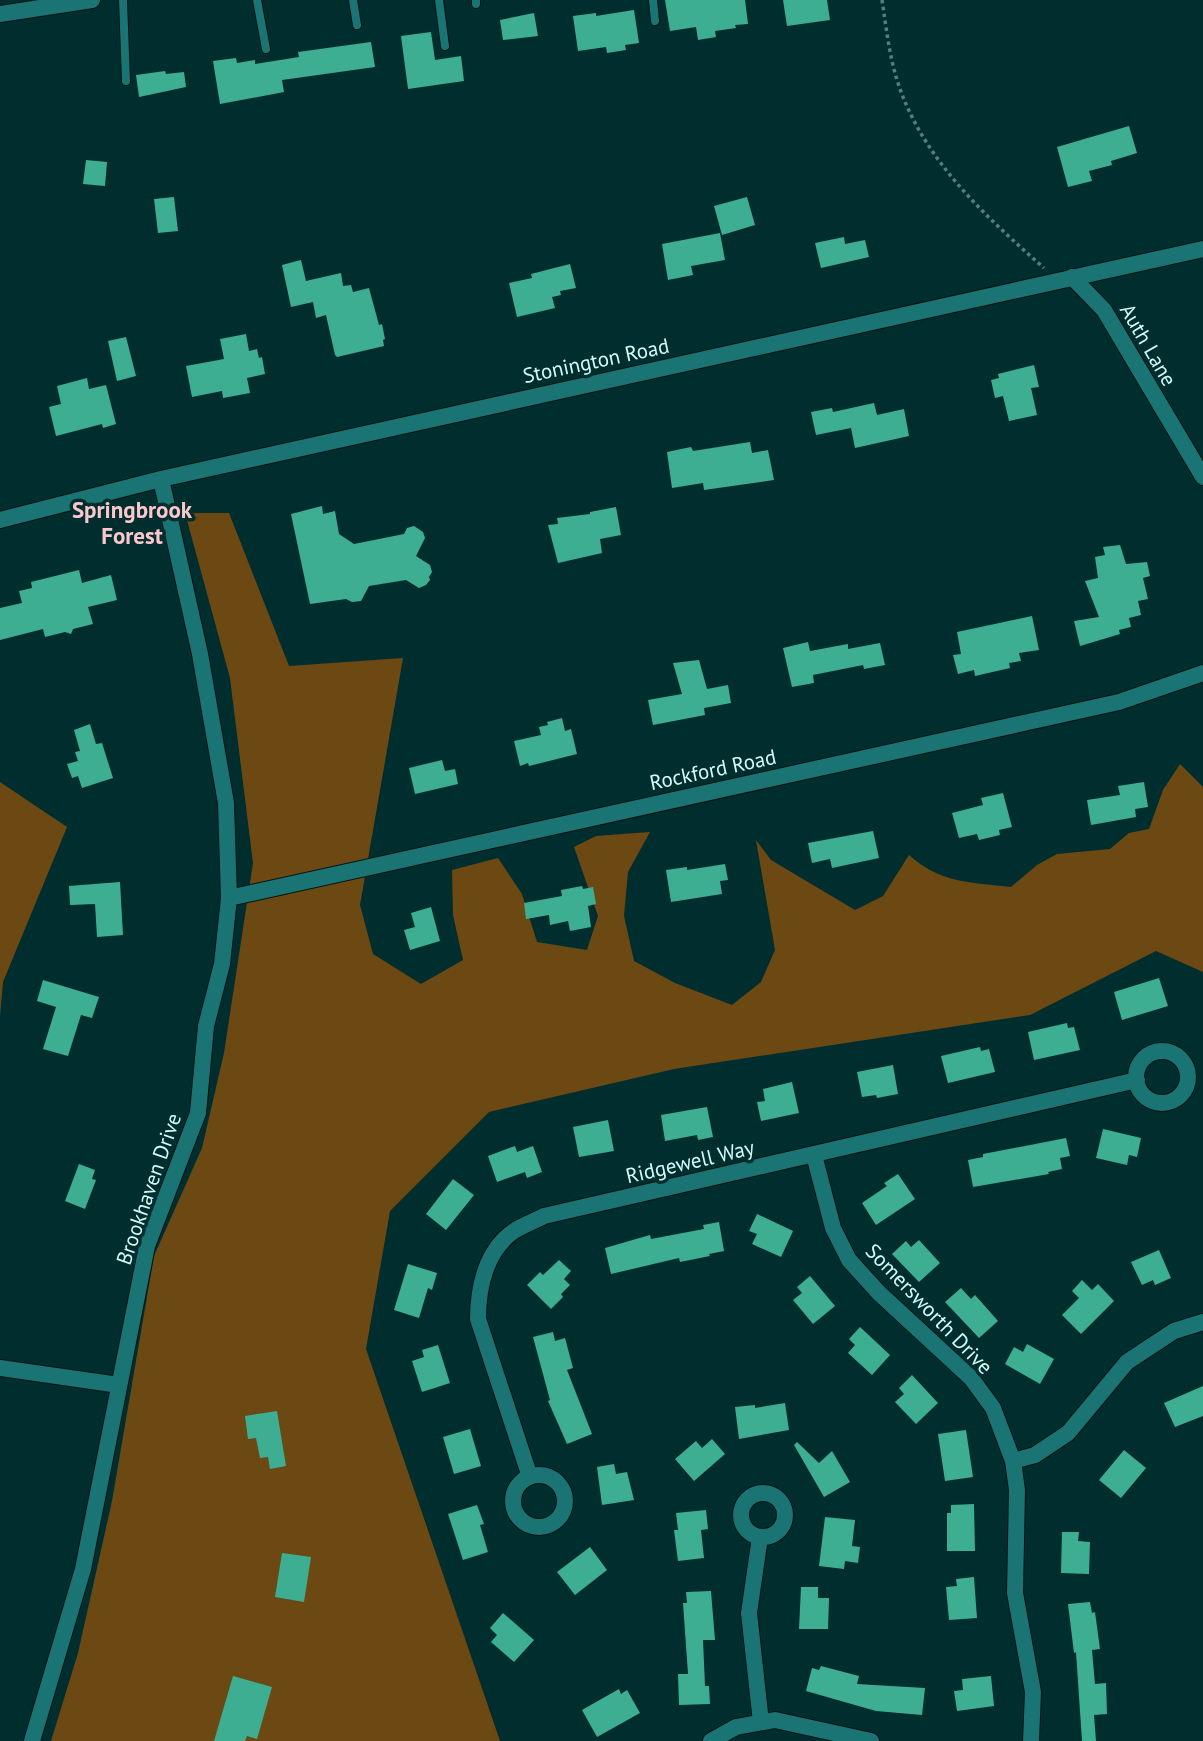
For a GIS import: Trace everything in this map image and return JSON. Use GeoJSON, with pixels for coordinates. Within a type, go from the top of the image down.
{"type":"FeatureCollection","features":[{"type":"Feature","properties":{"kind":"street"},"geometry":{"type":"LineString","coordinates":[[0,14],[40,4],[92,0]]}},
{"type":"Feature","properties":{"kind":"street","name":"Stonington Road"},"geometry":{"type":"LineString","coordinates":[[0,520],[161,479],[1203,249]]}},
{"type":"Feature","properties":{"kind":"street","name":"Auth Lane"},"geometry":{"type":"LineString","coordinates":[[1065,278],[1104,310],[1203,477]]}},
{"type":"Feature","properties":{"kind":"street","name":"Brookhaven Drive"},"geometry":{"type":"LineString","coordinates":[[32,1741],[83,1569],[147,1246],[198,1113],[206,1026],[222,964],[229,898],[226,803],[200,654],[161,479]]}},
{"type":"Feature","properties":{"kind":"street","name":"Rockford Road"},"geometry":{"type":"LineString","coordinates":[[229,898],[1119,702],[1203,673]]}},
{"type":"Feature","properties":{"kind":"street","name":"Ridgewell Way"},"geometry":{"type":"LineString","coordinates":[[530,1477],[478,1319],[478,1294],[489,1258],[513,1231],[544,1216],[1137,1080]]}},
{"type":"Feature","properties":{"kind":"street","name":"Somersworth Drive"},"geometry":{"type":"LineString","coordinates":[[814,1155],[833,1228],[849,1260],[879,1293],[971,1378],[993,1408],[1013,1461],[1017,1490],[1015,1593],[1033,1692],[1031,1741]]}},
{"type":"Feature","properties":{"kind":"street"},"geometry":{"type":"LineString","coordinates":[[1013,1461],[1035,1455],[1068,1433],[1126,1362],[1174,1331],[1203,1322]]}},
{"type":"Feature","properties":{"kind":"street"},"geometry":{"type":"LineString","coordinates":[[0,1368],[119,1385]]}},
{"type":"Feature","properties":{"kind":"street"},"geometry":{"type":"LineString","coordinates":[[760,1537],[749,1613],[761,1722]]}},
{"type":"Feature","properties":{"kind":"street"},"geometry":{"type":"LineString","coordinates":[[711,1741],[736,1727],[775,1720],[871,1741]]}},
{"type":"Feature","properties":{"kind":"lane"},"geometry":{"type":"LineString","coordinates":[[123,0],[126,81]]}},
{"type":"Feature","properties":{"kind":"lane"},"geometry":{"type":"LineString","coordinates":[[257,0],[266,49]]}},
{"type":"Feature","properties":{"kind":"lane"},"geometry":{"type":"LineString","coordinates":[[353,0],[357,25]]}},
{"type":"Feature","properties":{"kind":"lane"},"geometry":{"type":"LineString","coordinates":[[439,0],[446,46]]}},
{"type":"Feature","properties":{"kind":"lane"},"geometry":{"type":"LineString","coordinates":[[653,0],[655,21]]}},
{"type":"Feature","properties":{"kind":"path"},"geometry":{"type":"LineString","coordinates":[[883,0],[897,80],[915,121],[944,169],[970,198],[1065,278]]}},
{"type":"Feature","properties":{"kind":"shaded area"},"geometry":{"type":"Polygon","coordinates":[[[185,513],[229,513],[289,666],[403,658],[360,905],[373,954],[421,984],[463,960],[453,915],[452,870],[498,858],[522,894],[537,942],[587,950],[598,916],[574,847],[596,836],[650,832],[628,872],[624,916],[634,961],[675,983],[732,1005],[761,982],[775,950],[756,840],[771,860],[855,910],[883,896],[909,855],[945,877],[1011,887],[1037,865],[1057,854],[1110,849],[1129,833],[1149,829],[1163,790],[1180,764],[1203,787],[1203,972],[1156,951],[1030,1015],[674,1069],[489,1112],[390,1211],[366,1349],[500,1741],[51,1741],[78,1653],[112,1501],[154,1256],[202,1148],[224,1053],[253,863],[230,678],[185,513]]]}},
{"type":"Feature","properties":{"kind":"shaded area"},"geometry":{"type":"Polygon","coordinates":[[[0,782],[67,827],[3,982],[0,1016],[0,782]]]}},
{"type":"Feature","properties":{"kind":"building"},"geometry":{"type":"Polygon","coordinates":[[[665,0],[745,0],[748,24],[715,31],[716,37],[698,40],[696,27],[670,31],[665,0]]]}},
{"type":"Feature","properties":{"kind":"building"},"geometry":{"type":"Polygon","coordinates":[[[783,0],[827,0],[830,20],[787,26],[783,0]]]}},
{"type":"Feature","properties":{"kind":"building"},"geometry":{"type":"Polygon","coordinates":[[[634,10],[639,43],[625,45],[626,50],[607,53],[606,47],[578,51],[573,16],[596,13],[596,16],[634,10]]]}},
{"type":"Feature","properties":{"kind":"building"},"geometry":{"type":"Polygon","coordinates":[[[534,13],[538,36],[503,40],[500,20],[534,13]]]}},
{"type":"Feature","properties":{"kind":"building"},"geometry":{"type":"Polygon","coordinates":[[[431,32],[435,60],[461,56],[464,81],[408,89],[401,36],[431,32]]]}},
{"type":"Feature","properties":{"kind":"building"},"geometry":{"type":"Polygon","coordinates":[[[371,42],[375,67],[282,80],[284,92],[220,104],[213,61],[236,58],[237,63],[255,60],[255,64],[299,57],[298,52],[371,42]]]}},
{"type":"Feature","properties":{"kind":"building"},"geometry":{"type":"Polygon","coordinates":[[[165,71],[166,74],[184,72],[186,87],[139,97],[136,75],[165,71]]]}},
{"type":"Feature","properties":{"kind":"building"},"geometry":{"type":"Polygon","coordinates":[[[1129,126],[1137,153],[1111,161],[1112,165],[1089,171],[1092,181],[1068,187],[1057,147],[1129,126]]]}},
{"type":"Feature","properties":{"kind":"building"},"geometry":{"type":"Polygon","coordinates":[[[86,160],[107,162],[105,186],[83,184],[86,160]]]}},
{"type":"Feature","properties":{"kind":"building"},"geometry":{"type":"Polygon","coordinates":[[[174,197],[178,231],[158,233],[154,199],[174,197]]]}},
{"type":"Feature","properties":{"kind":"building"},"geometry":{"type":"Polygon","coordinates":[[[747,197],[755,225],[722,235],[714,206],[747,197]]]}},
{"type":"Feature","properties":{"kind":"building"},"geometry":{"type":"Polygon","coordinates":[[[720,233],[725,260],[691,266],[693,275],[668,280],[662,244],[720,233]]]}},
{"type":"Feature","properties":{"kind":"building"},"geometry":{"type":"Polygon","coordinates":[[[844,237],[845,244],[865,240],[869,257],[821,268],[815,243],[844,237]]]}},
{"type":"Feature","properties":{"kind":"building"},"geometry":{"type":"Polygon","coordinates":[[[301,260],[306,281],[341,273],[343,286],[351,285],[353,292],[369,288],[379,325],[382,324],[384,346],[337,357],[335,355],[326,315],[316,318],[313,302],[291,307],[282,265],[301,260]]]}},
{"type":"Feature","properties":{"kind":"building"},"geometry":{"type":"Polygon","coordinates":[[[570,264],[576,288],[560,291],[561,295],[552,297],[555,308],[517,317],[509,283],[570,264]]]}},
{"type":"Feature","properties":{"kind":"building"},"geometry":{"type":"Polygon","coordinates":[[[246,334],[249,351],[257,349],[259,358],[262,357],[265,374],[247,378],[250,393],[223,398],[222,391],[192,397],[186,366],[224,359],[220,339],[246,334]]]}},
{"type":"Feature","properties":{"kind":"building"},"geometry":{"type":"Polygon","coordinates":[[[126,337],[136,376],[117,381],[108,341],[126,337]]]}},
{"type":"Feature","properties":{"kind":"building"},"geometry":{"type":"Polygon","coordinates":[[[1034,365],[1039,387],[1031,388],[1037,415],[1009,421],[1003,396],[995,398],[991,380],[999,378],[998,374],[1034,365]]]}},
{"type":"Feature","properties":{"kind":"building"},"geometry":{"type":"Polygon","coordinates":[[[87,378],[89,389],[106,385],[116,424],[103,428],[102,424],[56,436],[49,407],[61,404],[57,386],[87,378]]]}},
{"type":"Feature","properties":{"kind":"building"},"geometry":{"type":"Polygon","coordinates":[[[874,403],[877,415],[904,409],[909,436],[855,448],[851,428],[816,435],[811,412],[832,408],[833,412],[874,403]]]}},
{"type":"Feature","properties":{"kind":"building"},"geometry":{"type":"Polygon","coordinates":[[[750,442],[752,453],[768,450],[774,480],[704,490],[703,483],[672,488],[667,452],[691,447],[693,451],[750,442]]]}},
{"type":"Feature","properties":{"kind":"building"},"geometry":{"type":"Polygon","coordinates":[[[322,506],[323,514],[335,511],[339,534],[354,544],[404,534],[407,528],[414,526],[423,532],[425,538],[416,556],[430,565],[430,580],[419,588],[406,580],[369,586],[361,601],[352,602],[346,599],[310,604],[291,514],[322,506]]]}},
{"type":"Feature","properties":{"kind":"building"},"geometry":{"type":"Polygon","coordinates":[[[616,507],[621,535],[600,539],[602,553],[558,563],[548,525],[558,524],[557,518],[590,514],[616,507]]]}},
{"type":"Feature","properties":{"kind":"building"},"geometry":{"type":"Polygon","coordinates":[[[1120,545],[1126,564],[1147,562],[1150,576],[1143,578],[1148,599],[1138,601],[1141,615],[1129,618],[1131,627],[1119,630],[1120,634],[1080,646],[1074,621],[1099,617],[1085,581],[1098,578],[1095,557],[1105,555],[1103,547],[1120,545]]]}},
{"type":"Feature","properties":{"kind":"building"},"geometry":{"type":"Polygon","coordinates":[[[79,570],[82,583],[111,575],[117,600],[88,607],[93,624],[73,629],[71,634],[65,632],[45,637],[43,629],[0,640],[0,608],[22,603],[19,591],[32,588],[31,582],[79,570]]]}},
{"type":"Feature","properties":{"kind":"building"},"geometry":{"type":"Polygon","coordinates":[[[1032,616],[1039,650],[1019,653],[1021,661],[1009,663],[1010,668],[975,676],[974,670],[958,674],[953,655],[961,654],[957,632],[1032,616]]]}},
{"type":"Feature","properties":{"kind":"building"},"geometry":{"type":"Polygon","coordinates":[[[808,642],[810,651],[848,644],[848,649],[880,643],[885,665],[864,669],[863,665],[813,675],[814,683],[792,687],[783,648],[808,642]]]}},
{"type":"Feature","properties":{"kind":"building"},"geometry":{"type":"Polygon","coordinates":[[[699,660],[707,689],[728,685],[731,703],[704,708],[705,715],[653,725],[648,700],[682,694],[673,663],[699,660]]]}},
{"type":"Feature","properties":{"kind":"building"},"geometry":{"type":"Polygon","coordinates":[[[562,718],[565,731],[571,729],[577,754],[520,766],[514,741],[541,735],[539,727],[562,718]]]}},
{"type":"Feature","properties":{"kind":"building"},"geometry":{"type":"Polygon","coordinates":[[[90,724],[96,744],[102,743],[113,778],[82,788],[78,776],[72,778],[67,764],[78,761],[75,752],[80,751],[74,730],[90,724]]]}},
{"type":"Feature","properties":{"kind":"building"},"geometry":{"type":"Polygon","coordinates":[[[442,760],[445,771],[455,769],[458,784],[415,794],[409,768],[442,760]]]}},
{"type":"Feature","properties":{"kind":"building"},"geometry":{"type":"Polygon","coordinates":[[[1144,782],[1148,807],[1135,809],[1136,817],[1091,825],[1087,800],[1120,795],[1118,786],[1144,782]]]}},
{"type":"Feature","properties":{"kind":"building"},"geometry":{"type":"Polygon","coordinates":[[[1003,793],[1012,827],[999,830],[1000,835],[979,840],[977,834],[959,838],[952,813],[983,805],[981,798],[1003,793]]]}},
{"type":"Feature","properties":{"kind":"building"},"geometry":{"type":"Polygon","coordinates":[[[873,831],[879,858],[832,868],[830,859],[812,863],[808,843],[873,831]]]}},
{"type":"Feature","properties":{"kind":"building"},"geometry":{"type":"Polygon","coordinates":[[[725,864],[728,880],[720,881],[722,894],[671,902],[666,870],[687,867],[687,870],[725,864]]]}},
{"type":"Feature","properties":{"kind":"building"},"geometry":{"type":"Polygon","coordinates":[[[120,882],[123,935],[97,937],[95,904],[70,905],[69,886],[120,882]]]}},
{"type":"Feature","properties":{"kind":"building"},"geometry":{"type":"Polygon","coordinates":[[[582,886],[583,889],[593,887],[596,904],[588,906],[591,927],[570,931],[568,921],[550,925],[549,915],[526,919],[524,903],[562,896],[561,890],[582,886]]]}},
{"type":"Feature","properties":{"kind":"building"},"geometry":{"type":"Polygon","coordinates":[[[431,907],[440,941],[410,950],[404,930],[415,927],[411,913],[431,907]]]}},
{"type":"Feature","properties":{"kind":"building"},"geometry":{"type":"Polygon","coordinates":[[[1159,978],[1168,1006],[1122,1020],[1114,992],[1159,978]]]}},
{"type":"Feature","properties":{"kind":"building"},"geometry":{"type":"Polygon","coordinates":[[[43,980],[99,997],[92,1018],[81,1015],[68,1056],[43,1049],[56,1007],[37,1001],[43,980]]]}},
{"type":"Feature","properties":{"kind":"building"},"geometry":{"type":"Polygon","coordinates":[[[1067,1023],[1068,1028],[1074,1027],[1080,1050],[1034,1060],[1028,1032],[1067,1023]]]}},
{"type":"Feature","properties":{"kind":"building"},"geometry":{"type":"Polygon","coordinates":[[[980,1047],[981,1051],[989,1049],[995,1072],[948,1083],[941,1056],[980,1047]]]}},
{"type":"Feature","properties":{"kind":"building"},"geometry":{"type":"Polygon","coordinates":[[[893,1065],[898,1094],[877,1098],[876,1095],[862,1097],[857,1072],[893,1065]]]}},
{"type":"Feature","properties":{"kind":"building"},"geometry":{"type":"Polygon","coordinates":[[[792,1082],[799,1113],[761,1121],[757,1102],[765,1101],[763,1089],[792,1082]]]}},
{"type":"Feature","properties":{"kind":"building"},"geometry":{"type":"Polygon","coordinates":[[[707,1107],[713,1137],[698,1140],[697,1135],[665,1141],[661,1115],[707,1107]]]}},
{"type":"Feature","properties":{"kind":"building"},"geometry":{"type":"Polygon","coordinates":[[[608,1120],[614,1151],[579,1157],[573,1127],[608,1120]]]}},
{"type":"Feature","properties":{"kind":"building"},"geometry":{"type":"Polygon","coordinates":[[[1103,1129],[1141,1138],[1137,1157],[1129,1155],[1127,1165],[1096,1158],[1103,1129]]]}},
{"type":"Feature","properties":{"kind":"building"},"geometry":{"type":"Polygon","coordinates":[[[1066,1138],[1070,1156],[1060,1158],[1062,1169],[1048,1172],[1049,1174],[973,1187],[968,1160],[983,1157],[983,1154],[1066,1138]]]}},
{"type":"Feature","properties":{"kind":"building"},"geometry":{"type":"Polygon","coordinates":[[[515,1146],[517,1152],[533,1146],[542,1172],[527,1178],[525,1172],[497,1182],[488,1156],[515,1146]]]}},
{"type":"Feature","properties":{"kind":"building"},"geometry":{"type":"Polygon","coordinates":[[[79,1164],[95,1170],[92,1179],[96,1180],[85,1209],[65,1201],[79,1164]]]}},
{"type":"Feature","properties":{"kind":"building"},"geometry":{"type":"Polygon","coordinates":[[[898,1174],[915,1199],[876,1225],[862,1203],[887,1186],[884,1183],[898,1174]]]}},
{"type":"Feature","properties":{"kind":"building"},"geometry":{"type":"Polygon","coordinates":[[[453,1179],[474,1195],[446,1230],[426,1214],[453,1179]]]}},
{"type":"Feature","properties":{"kind":"building"},"geometry":{"type":"Polygon","coordinates":[[[757,1214],[793,1231],[781,1257],[752,1244],[757,1234],[749,1231],[757,1214]]]}},
{"type":"Feature","properties":{"kind":"building"},"geometry":{"type":"Polygon","coordinates":[[[719,1222],[724,1251],[680,1262],[679,1258],[611,1274],[605,1248],[650,1235],[651,1239],[704,1229],[703,1225],[719,1222]]]}},
{"type":"Feature","properties":{"kind":"building"},"geometry":{"type":"Polygon","coordinates":[[[919,1240],[940,1263],[919,1282],[892,1254],[906,1241],[911,1247],[919,1240]]]}},
{"type":"Feature","properties":{"kind":"building"},"geometry":{"type":"Polygon","coordinates":[[[1159,1250],[1171,1278],[1155,1285],[1153,1280],[1142,1285],[1131,1262],[1159,1250]]]}},
{"type":"Feature","properties":{"kind":"building"},"geometry":{"type":"Polygon","coordinates":[[[559,1260],[571,1271],[564,1279],[570,1285],[551,1309],[527,1285],[540,1272],[543,1275],[559,1260]]]}},
{"type":"Feature","properties":{"kind":"building"},"geometry":{"type":"Polygon","coordinates":[[[408,1264],[437,1273],[432,1290],[428,1288],[419,1318],[394,1310],[408,1264]]]}},
{"type":"Feature","properties":{"kind":"building"},"geometry":{"type":"Polygon","coordinates":[[[810,1276],[835,1306],[813,1324],[793,1300],[802,1293],[797,1287],[810,1276]]]}},
{"type":"Feature","properties":{"kind":"building"},"geometry":{"type":"Polygon","coordinates":[[[1082,1280],[1092,1290],[1098,1284],[1114,1301],[1081,1334],[1062,1315],[1079,1298],[1072,1291],[1082,1280]]]}},
{"type":"Feature","properties":{"kind":"building"},"geometry":{"type":"Polygon","coordinates":[[[961,1288],[971,1299],[975,1295],[998,1321],[979,1338],[945,1302],[961,1288]]]}},
{"type":"Feature","properties":{"kind":"building"},"geometry":{"type":"Polygon","coordinates":[[[860,1327],[890,1355],[872,1375],[848,1353],[855,1345],[849,1339],[860,1327]]]}},
{"type":"Feature","properties":{"kind":"building"},"geometry":{"type":"Polygon","coordinates":[[[553,1332],[555,1341],[565,1338],[573,1368],[567,1370],[592,1434],[567,1444],[548,1401],[550,1400],[533,1337],[553,1332]]]}},
{"type":"Feature","properties":{"kind":"building"},"geometry":{"type":"Polygon","coordinates":[[[1027,1344],[1054,1359],[1040,1384],[1005,1364],[1014,1347],[1023,1352],[1027,1344]]]}},
{"type":"Feature","properties":{"kind":"building"},"geometry":{"type":"Polygon","coordinates":[[[438,1345],[450,1383],[422,1392],[412,1361],[424,1357],[422,1350],[438,1345]]]}},
{"type":"Feature","properties":{"kind":"building"},"geometry":{"type":"Polygon","coordinates":[[[912,1375],[938,1403],[916,1424],[895,1402],[904,1394],[899,1388],[912,1375]]]}},
{"type":"Feature","properties":{"kind":"building"},"geometry":{"type":"Polygon","coordinates":[[[1203,1386],[1203,1416],[1175,1427],[1164,1403],[1203,1386]]]}},
{"type":"Feature","properties":{"kind":"building"},"geometry":{"type":"Polygon","coordinates":[[[785,1403],[789,1430],[739,1439],[735,1407],[755,1405],[755,1408],[785,1403]]]}},
{"type":"Feature","properties":{"kind":"building"},"geometry":{"type":"Polygon","coordinates":[[[277,1411],[286,1466],[270,1469],[268,1457],[260,1458],[256,1438],[248,1439],[245,1416],[277,1411]]]}},
{"type":"Feature","properties":{"kind":"building"},"geometry":{"type":"Polygon","coordinates":[[[470,1429],[481,1466],[454,1474],[443,1437],[470,1429]]]}},
{"type":"Feature","properties":{"kind":"building"},"geometry":{"type":"Polygon","coordinates":[[[966,1430],[973,1477],[945,1481],[938,1434],[966,1430]]]}},
{"type":"Feature","properties":{"kind":"building"},"geometry":{"type":"Polygon","coordinates":[[[712,1439],[725,1454],[694,1481],[675,1459],[696,1441],[702,1448],[712,1439]]]}},
{"type":"Feature","properties":{"kind":"building"},"geometry":{"type":"Polygon","coordinates":[[[797,1442],[819,1463],[832,1451],[850,1482],[824,1497],[794,1445],[797,1442]]]}},
{"type":"Feature","properties":{"kind":"building"},"geometry":{"type":"Polygon","coordinates":[[[1124,1450],[1146,1468],[1121,1498],[1099,1480],[1124,1450]]]}},
{"type":"Feature","properties":{"kind":"building"},"geometry":{"type":"Polygon","coordinates":[[[614,1464],[616,1474],[627,1472],[634,1500],[602,1505],[597,1467],[614,1464]]]}},
{"type":"Feature","properties":{"kind":"building"},"geometry":{"type":"Polygon","coordinates":[[[974,1504],[975,1551],[947,1551],[947,1513],[951,1513],[951,1505],[974,1504]]]}},
{"type":"Feature","properties":{"kind":"building"},"geometry":{"type":"Polygon","coordinates":[[[477,1505],[484,1524],[480,1525],[488,1552],[463,1560],[448,1514],[477,1505]]]}},
{"type":"Feature","properties":{"kind":"building"},"geometry":{"type":"Polygon","coordinates":[[[706,1510],[708,1529],[701,1530],[704,1558],[678,1561],[674,1530],[678,1530],[676,1513],[706,1510]]]}},
{"type":"Feature","properties":{"kind":"building"},"geometry":{"type":"Polygon","coordinates":[[[825,1517],[855,1520],[852,1546],[860,1547],[858,1563],[845,1561],[844,1569],[819,1566],[825,1517]]]}},
{"type":"Feature","properties":{"kind":"building"},"geometry":{"type":"Polygon","coordinates":[[[1062,1532],[1079,1532],[1078,1541],[1090,1542],[1089,1574],[1061,1573],[1062,1532]]]}},
{"type":"Feature","properties":{"kind":"building"},"geometry":{"type":"Polygon","coordinates":[[[590,1547],[607,1570],[575,1595],[557,1572],[590,1547]]]}},
{"type":"Feature","properties":{"kind":"building"},"geometry":{"type":"Polygon","coordinates":[[[282,1553],[311,1557],[304,1602],[275,1597],[282,1553]]]}},
{"type":"Feature","properties":{"kind":"building"},"geometry":{"type":"Polygon","coordinates":[[[974,1577],[977,1618],[949,1620],[946,1587],[957,1586],[956,1579],[974,1577]]]}},
{"type":"Feature","properties":{"kind":"building"},"geometry":{"type":"Polygon","coordinates":[[[801,1587],[818,1587],[818,1598],[829,1598],[828,1629],[799,1629],[801,1587]]]}},
{"type":"Feature","properties":{"kind":"building"},"geometry":{"type":"Polygon","coordinates":[[[711,1591],[715,1640],[703,1640],[705,1686],[709,1686],[710,1704],[679,1705],[678,1674],[688,1674],[683,1603],[687,1603],[686,1592],[711,1591]]]}},
{"type":"Feature","properties":{"kind":"building"},"geometry":{"type":"Polygon","coordinates":[[[1090,1602],[1092,1613],[1095,1612],[1100,1649],[1092,1650],[1095,1684],[1106,1683],[1107,1714],[1094,1715],[1096,1741],[1082,1741],[1076,1652],[1074,1653],[1068,1604],[1090,1602]]]}},
{"type":"Feature","properties":{"kind":"building"},"geometry":{"type":"Polygon","coordinates":[[[503,1613],[534,1640],[514,1662],[491,1642],[497,1635],[490,1628],[503,1613]]]}},
{"type":"Feature","properties":{"kind":"building"},"geometry":{"type":"Polygon","coordinates":[[[821,1666],[859,1676],[857,1684],[925,1688],[922,1715],[876,1711],[806,1691],[812,1668],[819,1670],[821,1666]]]}},
{"type":"Feature","properties":{"kind":"building"},"geometry":{"type":"Polygon","coordinates":[[[233,1676],[272,1687],[257,1739],[247,1736],[245,1741],[214,1741],[233,1676]]]}},
{"type":"Feature","properties":{"kind":"building"},"geometry":{"type":"Polygon","coordinates":[[[991,1676],[994,1706],[957,1711],[954,1691],[963,1690],[962,1679],[991,1676]]]}},
{"type":"Feature","properties":{"kind":"building"},"geometry":{"type":"Polygon","coordinates":[[[619,1689],[621,1694],[627,1690],[640,1713],[597,1737],[582,1710],[619,1689]]]}},
{"type":"Feature","properties":{"kind":"district","name":"Springbrook Forest"},"geometry":{"type":"Point","coordinates":[132,523]}}]}
